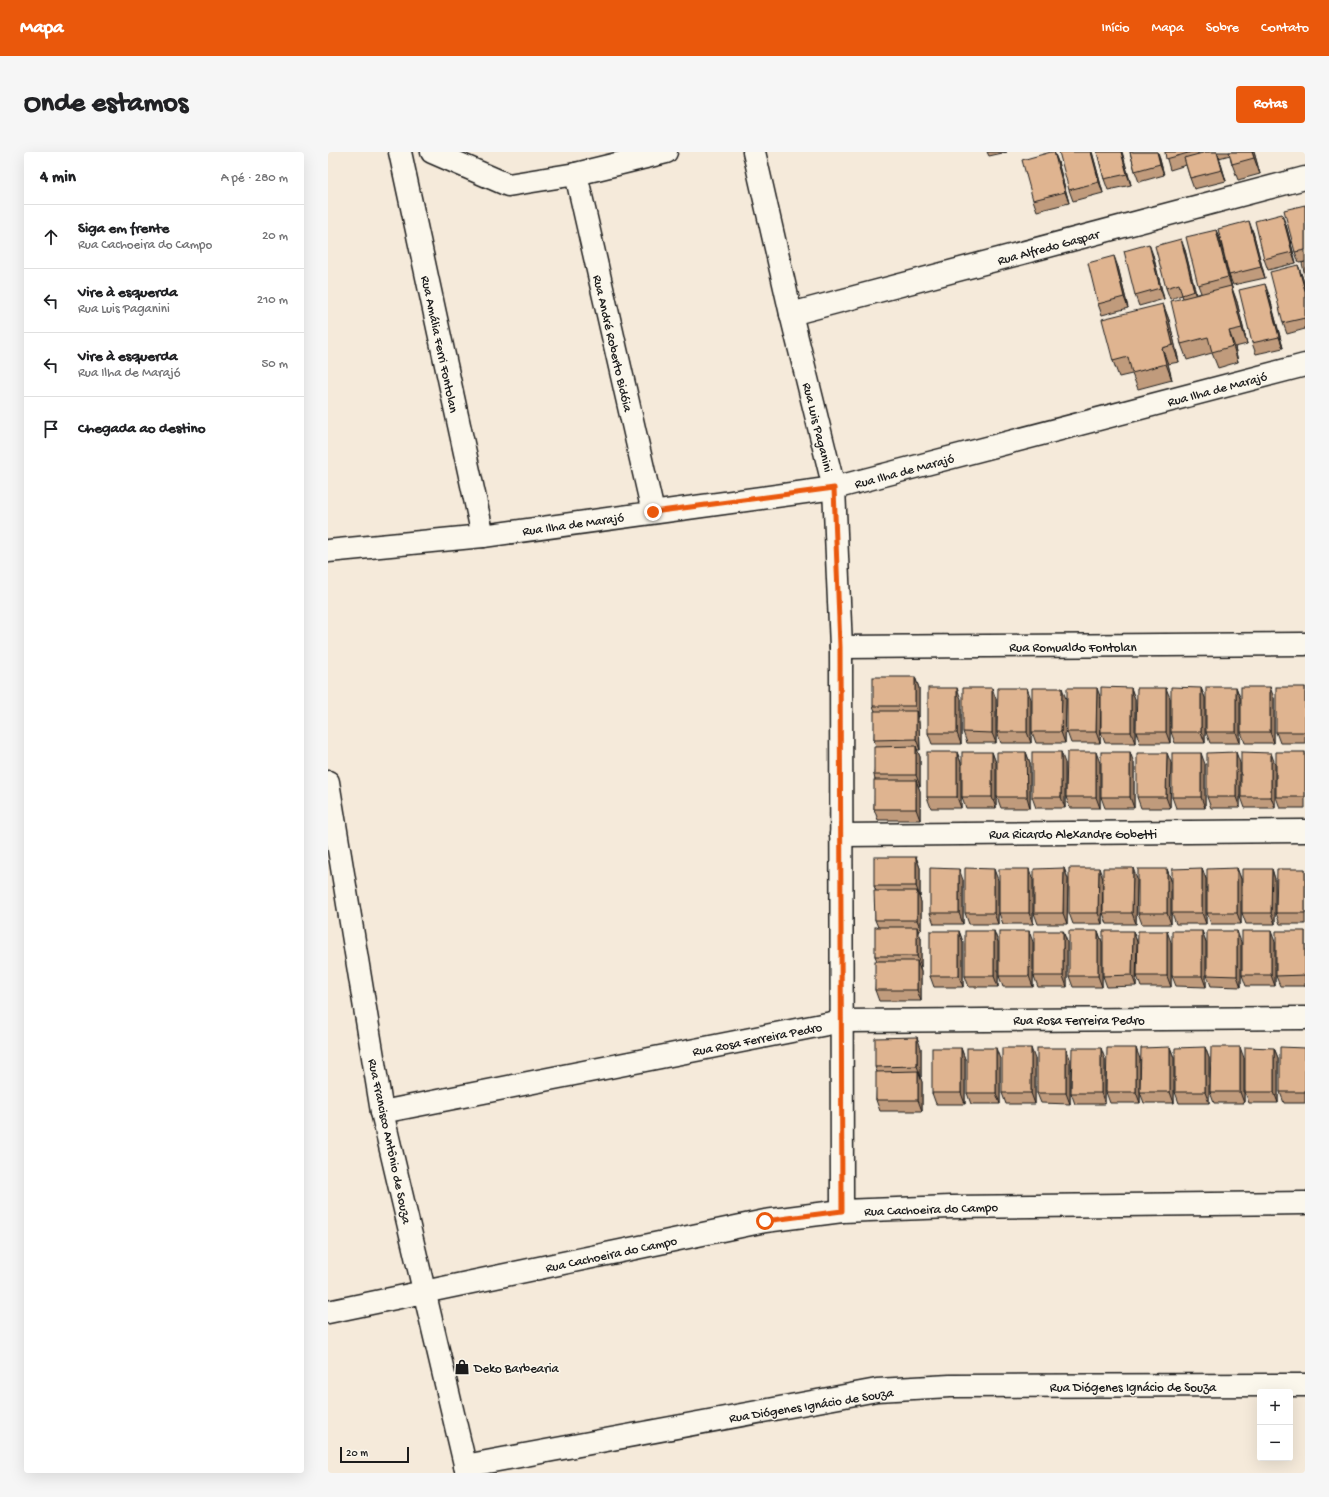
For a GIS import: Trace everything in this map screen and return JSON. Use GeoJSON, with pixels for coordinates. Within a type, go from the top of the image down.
{"type":"FeatureCollection","features":[{"type":"Feature","properties":{"kind":"street","name":"Rua Amália Ferri Fontolan"},"geometry":{"type":"LineString","coordinates":[[400,152],[483,536]]}},
{"type":"Feature","properties":{"kind":"street"},"geometry":{"type":"LineString","coordinates":[[432,152],[508,185],[576,174],[666,152]]}},
{"type":"Feature","properties":{"kind":"street","name":"Rua Luis Paganini"},"geometry":{"type":"LineString","coordinates":[[754,152],[791,314],[834,488],[840,647],[842,1211]]}},
{"type":"Feature","properties":{"kind":"street","name":"Rua André Roberto Bidóia"},"geometry":{"type":"LineString","coordinates":[[576,174],[653,512]]}},
{"type":"Feature","properties":{"kind":"street","name":"Rua Alfredo Gaspar"},"geometry":{"type":"LineString","coordinates":[[791,314],[1305,178]]}},
{"type":"Feature","properties":{"kind":"street","name":"Rua Ilha de Marajó"},"geometry":{"type":"LineString","coordinates":[[328,552],[483,536],[834,488],[1305,365]]}},
{"type":"Feature","properties":{"kind":"street","name":"Rua Romualdo Fontolan"},"geometry":{"type":"LineString","coordinates":[[840,647],[1305,644]]}},
{"type":"Feature","properties":{"kind":"street","name":"Rua Francisco Antônio de Souza"},"geometry":{"type":"LineString","coordinates":[[328,782],[382,1112],[466,1470]]}},
{"type":"Feature","properties":{"kind":"street","name":"Rua Ricardo Alexandre Gobetti"},"geometry":{"type":"LineString","coordinates":[[841,835],[1305,831]]}},
{"type":"Feature","properties":{"kind":"street","name":"Rua Rosa Ferreira Pedro"},"geometry":{"type":"LineString","coordinates":[[382,1112],[842,1021],[1305,1018]]}},
{"type":"Feature","properties":{"kind":"street","name":"Rua Cachoeira do Campo"},"geometry":{"type":"LineString","coordinates":[[328,1312],[765,1221],[842,1211],[951,1207],[1305,1203]]}},
{"type":"Feature","properties":{"kind":"street","name":"Rua Diógenes Ignácio de Souza"},"geometry":{"type":"LineString","coordinates":[[466,1470],[877,1390],[950,1386],[1305,1385]]}},
{"type":"Feature","properties":{"kind":"building"},"geometry":{"type":"Polygon","coordinates":[[[1054,152],[1065,192],[1033,200],[1022,160],[1054,152]]]}},
{"type":"Feature","properties":{"kind":"building"},"geometry":{"type":"Polygon","coordinates":[[[1059,152],[1091,152],[1099,182],[1069,190],[1059,152]]]}},
{"type":"Feature","properties":{"kind":"building"},"geometry":{"type":"Polygon","coordinates":[[[1097,152],[1121,152],[1127,174],[1104,179],[1097,152]]]}},
{"type":"Feature","properties":{"kind":"building"},"geometry":{"type":"Polygon","coordinates":[[[1130,152],[1157,152],[1160,164],[1135,171],[1130,152]]]}},
{"type":"Feature","properties":{"kind":"building"},"geometry":{"type":"Polygon","coordinates":[[[1165,152],[1192,152],[1166,159],[1165,152]]]}},
{"type":"Feature","properties":{"kind":"building"},"geometry":{"type":"Polygon","coordinates":[[[1206,152],[1217,152],[1222,170],[1190,178],[1184,158],[1206,152]]]}},
{"type":"Feature","properties":{"kind":"building"},"geometry":{"type":"Polygon","coordinates":[[[1229,152],[1252,152],[1254,158],[1232,164],[1229,152]]]}},
{"type":"Feature","properties":{"kind":"building"},"geometry":{"type":"Polygon","coordinates":[[[1305,205],[1305,250],[1295,252],[1284,210],[1305,205]]]}},
{"type":"Feature","properties":{"kind":"building"},"geometry":{"type":"Polygon","coordinates":[[[1282,214],[1292,252],[1264,259],[1255,221],[1282,214]]]}},
{"type":"Feature","properties":{"kind":"building"},"geometry":{"type":"Polygon","coordinates":[[[1249,221],[1261,267],[1229,275],[1218,229],[1249,221]]]}},
{"type":"Feature","properties":{"kind":"building"},"geometry":{"type":"Polygon","coordinates":[[[1216,230],[1228,277],[1198,285],[1186,237],[1216,230]]]}},
{"type":"Feature","properties":{"kind":"building"},"geometry":{"type":"Polygon","coordinates":[[[1181,239],[1194,291],[1182,295],[1179,284],[1166,288],[1155,246],[1181,239]]]}},
{"type":"Feature","properties":{"kind":"building"},"geometry":{"type":"Polygon","coordinates":[[[1149,244],[1160,288],[1135,295],[1124,251],[1149,244]]]}},
{"type":"Feature","properties":{"kind":"building"},"geometry":{"type":"Polygon","coordinates":[[[1114,256],[1124,297],[1098,304],[1088,263],[1114,256]]]}},
{"type":"Feature","properties":{"kind":"building"},"geometry":{"type":"Polygon","coordinates":[[[1305,262],[1305,276],[1302,263],[1305,262]]]}},
{"type":"Feature","properties":{"kind":"building"},"geometry":{"type":"Polygon","coordinates":[[[1298,265],[1305,291],[1305,318],[1283,323],[1270,272],[1298,265]]]}},
{"type":"Feature","properties":{"kind":"building"},"geometry":{"type":"Polygon","coordinates":[[[1265,284],[1279,337],[1252,343],[1239,290],[1265,284]]]}},
{"type":"Feature","properties":{"kind":"building"},"geometry":{"type":"Polygon","coordinates":[[[1231,286],[1242,328],[1229,331],[1233,346],[1212,352],[1208,337],[1181,344],[1171,301],[1231,286]]]}},
{"type":"Feature","properties":{"kind":"building"},"geometry":{"type":"Polygon","coordinates":[[[1163,304],[1173,345],[1162,348],[1166,364],[1132,373],[1128,357],[1113,361],[1102,319],[1163,304]]]}},
{"type":"Feature","properties":{"kind":"building"},"geometry":{"type":"Polygon","coordinates":[[[873,677],[915,677],[915,706],[873,706],[873,677]]]}},
{"type":"Feature","properties":{"kind":"building"},"geometry":{"type":"Polygon","coordinates":[[[1101,687],[1131,688],[1131,732],[1101,732],[1101,687]]]}},
{"type":"Feature","properties":{"kind":"building"},"geometry":{"type":"Polygon","coordinates":[[[1171,687],[1201,688],[1201,732],[1171,732],[1171,687]]]}},
{"type":"Feature","properties":{"kind":"building"},"geometry":{"type":"Polygon","coordinates":[[[1206,687],[1236,687],[1236,732],[1206,732],[1206,687]]]}},
{"type":"Feature","properties":{"kind":"building"},"geometry":{"type":"Polygon","coordinates":[[[1241,687],[1270,687],[1270,732],[1241,732],[1241,687]]]}},
{"type":"Feature","properties":{"kind":"building"},"geometry":{"type":"Polygon","coordinates":[[[1276,687],[1305,687],[1305,732],[1276,732],[1276,687]]]}},
{"type":"Feature","properties":{"kind":"building"},"geometry":{"type":"Polygon","coordinates":[[[928,688],[957,688],[957,733],[928,733],[928,688]]]}},
{"type":"Feature","properties":{"kind":"building"},"geometry":{"type":"Polygon","coordinates":[[[963,688],[992,688],[992,733],[963,732],[963,688]]]}},
{"type":"Feature","properties":{"kind":"building"},"geometry":{"type":"Polygon","coordinates":[[[998,688],[1027,688],[1027,732],[997,732],[998,688]]]}},
{"type":"Feature","properties":{"kind":"building"},"geometry":{"type":"Polygon","coordinates":[[[1032,688],[1062,688],[1061,732],[1032,732],[1032,688]]]}},
{"type":"Feature","properties":{"kind":"building"},"geometry":{"type":"Polygon","coordinates":[[[1067,688],[1097,688],[1096,732],[1067,732],[1067,688]]]}},
{"type":"Feature","properties":{"kind":"building"},"geometry":{"type":"Polygon","coordinates":[[[1137,688],[1166,688],[1166,732],[1136,732],[1137,688]]]}},
{"type":"Feature","properties":{"kind":"building"},"geometry":{"type":"Polygon","coordinates":[[[874,711],[916,711],[916,739],[874,740],[874,711]]]}},
{"type":"Feature","properties":{"kind":"building"},"geometry":{"type":"Polygon","coordinates":[[[916,746],[916,775],[874,775],[874,747],[916,746]]]}},
{"type":"Feature","properties":{"kind":"building"},"geometry":{"type":"Polygon","coordinates":[[[927,752],[957,752],[957,797],[927,797],[927,752]]]}},
{"type":"Feature","properties":{"kind":"building"},"geometry":{"type":"Polygon","coordinates":[[[962,752],[992,752],[992,797],[962,797],[962,752]]]}},
{"type":"Feature","properties":{"kind":"building"},"geometry":{"type":"Polygon","coordinates":[[[997,752],[1026,752],[1027,797],[997,797],[997,752]]]}},
{"type":"Feature","properties":{"kind":"building"},"geometry":{"type":"Polygon","coordinates":[[[1032,752],[1061,752],[1061,797],[1032,797],[1032,752]]]}},
{"type":"Feature","properties":{"kind":"building"},"geometry":{"type":"Polygon","coordinates":[[[1067,752],[1096,752],[1096,797],[1066,797],[1067,752]]]}},
{"type":"Feature","properties":{"kind":"building"},"geometry":{"type":"Polygon","coordinates":[[[1101,752],[1130,752],[1130,797],[1101,797],[1101,752]]]}},
{"type":"Feature","properties":{"kind":"building"},"geometry":{"type":"Polygon","coordinates":[[[1236,752],[1236,797],[1207,797],[1207,753],[1236,752]]]}},
{"type":"Feature","properties":{"kind":"building"},"geometry":{"type":"Polygon","coordinates":[[[1241,752],[1271,753],[1271,797],[1241,797],[1241,752]]]}},
{"type":"Feature","properties":{"kind":"building"},"geometry":{"type":"Polygon","coordinates":[[[1276,752],[1305,752],[1305,797],[1276,797],[1276,752]]]}},
{"type":"Feature","properties":{"kind":"building"},"geometry":{"type":"Polygon","coordinates":[[[1137,753],[1167,753],[1166,797],[1137,797],[1137,753]]]}},
{"type":"Feature","properties":{"kind":"building"},"geometry":{"type":"Polygon","coordinates":[[[1172,753],[1201,753],[1201,797],[1172,797],[1172,753]]]}},
{"type":"Feature","properties":{"kind":"building"},"geometry":{"type":"Polygon","coordinates":[[[874,780],[916,780],[916,809],[874,809],[874,780]]]}},
{"type":"Feature","properties":{"kind":"building"},"geometry":{"type":"Polygon","coordinates":[[[874,857],[916,857],[916,886],[874,886],[874,857]]]}},
{"type":"Feature","properties":{"kind":"building"},"geometry":{"type":"Polygon","coordinates":[[[930,868],[959,869],[959,913],[930,913],[930,868]]]}},
{"type":"Feature","properties":{"kind":"building"},"geometry":{"type":"Polygon","coordinates":[[[965,868],[994,869],[994,913],[965,913],[965,868]]]}},
{"type":"Feature","properties":{"kind":"building"},"geometry":{"type":"Polygon","coordinates":[[[1064,868],[1063,913],[1034,913],[1034,869],[1064,868]]]}},
{"type":"Feature","properties":{"kind":"building"},"geometry":{"type":"Polygon","coordinates":[[[1069,868],[1099,868],[1098,913],[1069,913],[1069,868]]]}},
{"type":"Feature","properties":{"kind":"building"},"geometry":{"type":"Polygon","coordinates":[[[1103,868],[1133,868],[1132,913],[1103,913],[1103,868]]]}},
{"type":"Feature","properties":{"kind":"building"},"geometry":{"type":"Polygon","coordinates":[[[1202,868],[1202,913],[1172,913],[1172,869],[1202,868]]]}},
{"type":"Feature","properties":{"kind":"building"},"geometry":{"type":"Polygon","coordinates":[[[1237,868],[1237,913],[1207,913],[1207,869],[1237,868]]]}},
{"type":"Feature","properties":{"kind":"building"},"geometry":{"type":"Polygon","coordinates":[[[999,869],[1029,869],[1029,913],[999,913],[999,869]]]}},
{"type":"Feature","properties":{"kind":"building"},"geometry":{"type":"Polygon","coordinates":[[[1138,869],[1167,869],[1167,913],[1138,913],[1138,869]]]}},
{"type":"Feature","properties":{"kind":"building"},"geometry":{"type":"Polygon","coordinates":[[[1242,869],[1272,869],[1271,913],[1242,913],[1242,869]]]}},
{"type":"Feature","properties":{"kind":"building"},"geometry":{"type":"Polygon","coordinates":[[[1277,869],[1305,869],[1305,913],[1276,913],[1277,869]]]}},
{"type":"Feature","properties":{"kind":"building"},"geometry":{"type":"Polygon","coordinates":[[[874,891],[917,891],[917,920],[875,920],[874,891]]]}},
{"type":"Feature","properties":{"kind":"building"},"geometry":{"type":"Polygon","coordinates":[[[875,927],[917,927],[917,956],[875,956],[875,927]]]}},
{"type":"Feature","properties":{"kind":"building"},"geometry":{"type":"Polygon","coordinates":[[[930,931],[959,931],[959,976],[930,976],[930,931]]]}},
{"type":"Feature","properties":{"kind":"building"},"geometry":{"type":"Polygon","coordinates":[[[965,931],[994,931],[994,976],[965,976],[965,931]]]}},
{"type":"Feature","properties":{"kind":"building"},"geometry":{"type":"Polygon","coordinates":[[[999,931],[1029,931],[1029,976],[999,976],[999,931]]]}},
{"type":"Feature","properties":{"kind":"building"},"geometry":{"type":"Polygon","coordinates":[[[1034,931],[1063,931],[1063,976],[1034,976],[1034,931]]]}},
{"type":"Feature","properties":{"kind":"building"},"geometry":{"type":"Polygon","coordinates":[[[1069,931],[1098,931],[1098,976],[1069,976],[1069,931]]]}},
{"type":"Feature","properties":{"kind":"building"},"geometry":{"type":"Polygon","coordinates":[[[1103,931],[1133,931],[1132,975],[1103,976],[1103,931]]]}},
{"type":"Feature","properties":{"kind":"building"},"geometry":{"type":"Polygon","coordinates":[[[1138,931],[1167,931],[1167,976],[1137,976],[1138,931]]]}},
{"type":"Feature","properties":{"kind":"building"},"geometry":{"type":"Polygon","coordinates":[[[1172,931],[1202,931],[1202,976],[1172,976],[1172,931]]]}},
{"type":"Feature","properties":{"kind":"building"},"geometry":{"type":"Polygon","coordinates":[[[1207,931],[1237,931],[1237,976],[1207,975],[1207,931]]]}},
{"type":"Feature","properties":{"kind":"building"},"geometry":{"type":"Polygon","coordinates":[[[1242,931],[1271,931],[1271,975],[1242,975],[1242,931]]]}},
{"type":"Feature","properties":{"kind":"building"},"geometry":{"type":"Polygon","coordinates":[[[1276,931],[1305,931],[1305,975],[1276,976],[1276,931]]]}},
{"type":"Feature","properties":{"kind":"building"},"geometry":{"type":"Polygon","coordinates":[[[875,961],[917,961],[917,990],[875,990],[875,961]]]}},
{"type":"Feature","properties":{"kind":"building"},"geometry":{"type":"Polygon","coordinates":[[[917,1037],[917,1066],[875,1067],[875,1038],[917,1037]]]}},
{"type":"Feature","properties":{"kind":"building"},"geometry":{"type":"Polygon","coordinates":[[[1170,1047],[1170,1092],[1140,1092],[1141,1048],[1170,1047]]]}},
{"type":"Feature","properties":{"kind":"building"},"geometry":{"type":"Polygon","coordinates":[[[1205,1047],[1205,1092],[1175,1092],[1175,1048],[1205,1047]]]}},
{"type":"Feature","properties":{"kind":"building"},"geometry":{"type":"Polygon","coordinates":[[[1211,1047],[1240,1047],[1240,1092],[1210,1092],[1211,1047]]]}},
{"type":"Feature","properties":{"kind":"building"},"geometry":{"type":"Polygon","coordinates":[[[1245,1047],[1274,1048],[1274,1092],[1245,1092],[1245,1047]]]}},
{"type":"Feature","properties":{"kind":"building"},"geometry":{"type":"Polygon","coordinates":[[[1280,1047],[1305,1048],[1305,1092],[1280,1092],[1280,1047]]]}},
{"type":"Feature","properties":{"kind":"building"},"geometry":{"type":"Polygon","coordinates":[[[932,1048],[961,1048],[961,1093],[932,1093],[932,1048]]]}},
{"type":"Feature","properties":{"kind":"building"},"geometry":{"type":"Polygon","coordinates":[[[967,1048],[996,1048],[996,1093],[967,1093],[967,1048]]]}},
{"type":"Feature","properties":{"kind":"building"},"geometry":{"type":"Polygon","coordinates":[[[1002,1048],[1031,1048],[1031,1093],[1002,1093],[1002,1048]]]}},
{"type":"Feature","properties":{"kind":"building"},"geometry":{"type":"Polygon","coordinates":[[[1037,1048],[1066,1048],[1066,1093],[1037,1093],[1037,1048]]]}},
{"type":"Feature","properties":{"kind":"building"},"geometry":{"type":"Polygon","coordinates":[[[1072,1048],[1101,1048],[1101,1093],[1071,1093],[1072,1048]]]}},
{"type":"Feature","properties":{"kind":"building"},"geometry":{"type":"Polygon","coordinates":[[[1107,1048],[1136,1048],[1136,1092],[1106,1092],[1107,1048]]]}},
{"type":"Feature","properties":{"kind":"building"},"geometry":{"type":"Polygon","coordinates":[[[918,1071],[918,1100],[876,1100],[876,1072],[918,1071]]]}},
{"type":"Feature","properties":{"kind":"place","name":"Deko Barbearia"},"geometry":{"type":"Point","coordinates":[462,1367]}},
{"type":"Feature","properties":{"kind":"route"},"geometry":{"type":"LineString","coordinates":[[653,512],[834,488],[840,647],[842,1211],[765,1221]]}}]}
